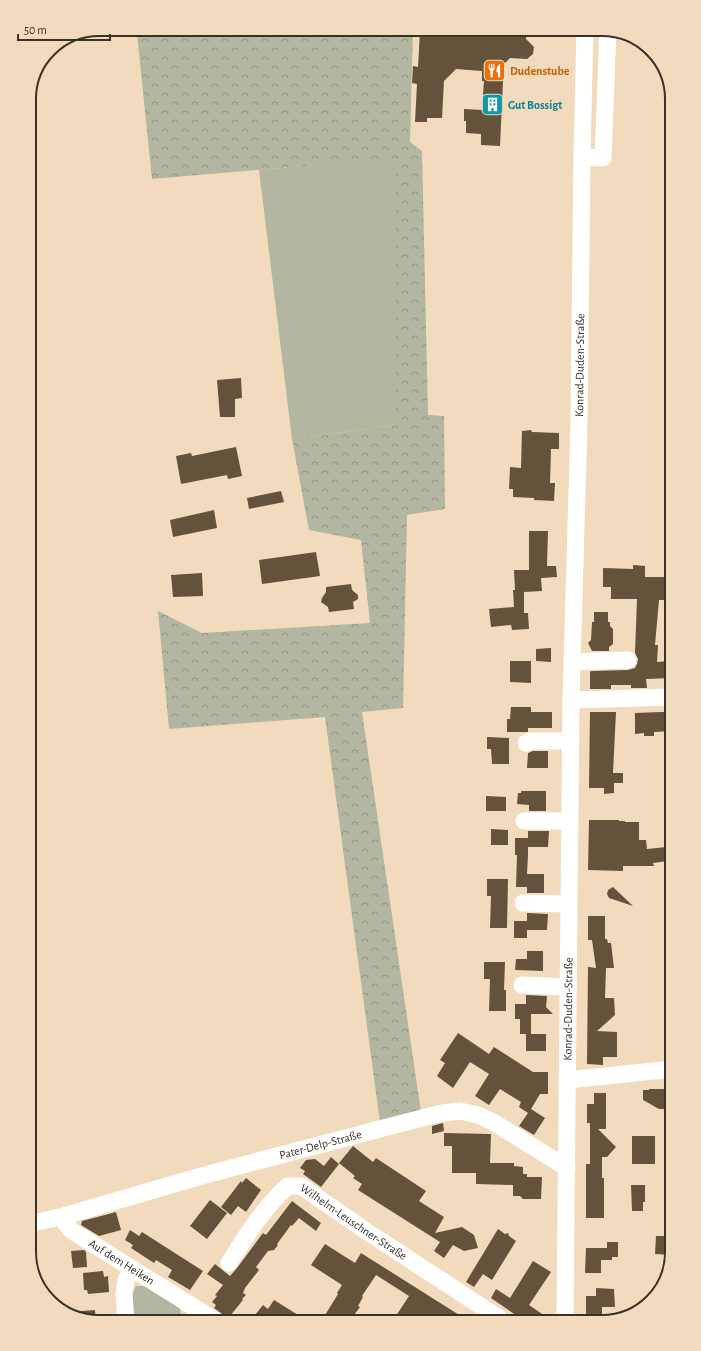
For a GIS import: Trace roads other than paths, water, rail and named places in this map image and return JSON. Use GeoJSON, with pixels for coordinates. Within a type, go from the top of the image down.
{"type":"FeatureCollection","features":[{"type":"Feature","properties":{"kind":"street","name":"Konrad-Duden-Straße"},"geometry":{"type":"LineString","coordinates":[[566,1315],[571,700],[579,422],[585,36]]}},
{"type":"Feature","properties":{"kind":"street"},"geometry":{"type":"LineString","coordinates":[[582,157],[603,158],[608,36]]}},
{"type":"Feature","properties":{"kind":"street"},"geometry":{"type":"LineString","coordinates":[[572,662],[628,660]]}},
{"type":"Feature","properties":{"kind":"street"},"geometry":{"type":"LineString","coordinates":[[571,700],[665,698]]}},
{"type":"Feature","properties":{"kind":"street"},"geometry":{"type":"LineString","coordinates":[[526,743],[531,741],[571,741]]}},
{"type":"Feature","properties":{"kind":"street"},"geometry":{"type":"LineString","coordinates":[[524,821],[570,821]]}},
{"type":"Feature","properties":{"kind":"street"},"geometry":{"type":"LineString","coordinates":[[523,903],[569,904]]}},
{"type":"Feature","properties":{"kind":"street"},"geometry":{"type":"LineString","coordinates":[[522,985],[568,987]]}},
{"type":"Feature","properties":{"kind":"street"},"geometry":{"type":"LineString","coordinates":[[568,1080],[665,1070]]}},
{"type":"Feature","properties":{"kind":"street","name":"Pater-Delp-Straße"},"geometry":{"type":"LineString","coordinates":[[64,1216],[206,1175],[442,1113],[460,1111],[478,1115],[493,1122],[567,1168]]}},
{"type":"Feature","properties":{"kind":"street","name":"Wilhelm-Leuschner-Straße"},"geometry":{"type":"LineString","coordinates":[[229,1263],[247,1234],[276,1196],[288,1186],[301,1186],[366,1231],[495,1315]]}},
{"type":"Feature","properties":{"kind":"street"},"geometry":{"type":"LineString","coordinates":[[36,1222],[64,1216]]}},
{"type":"Feature","properties":{"kind":"street","name":"Auf dem Heiken"},"geometry":{"type":"LineString","coordinates":[[64,1216],[66,1224],[72,1230],[206,1315]]}},
{"type":"Feature","properties":{"kind":"street"},"geometry":{"type":"LineString","coordinates":[[126,1315],[124,1294],[126,1280],[133,1269]]}},
{"type":"Feature","properties":{"kind":"place","name":"Dudenstube"},"geometry":{"type":"Point","coordinates":[495,71]}},
{"type":"Feature","properties":{"kind":"place","name":"Gut Bossigt"},"geometry":{"type":"Point","coordinates":[492,105]}}]}
